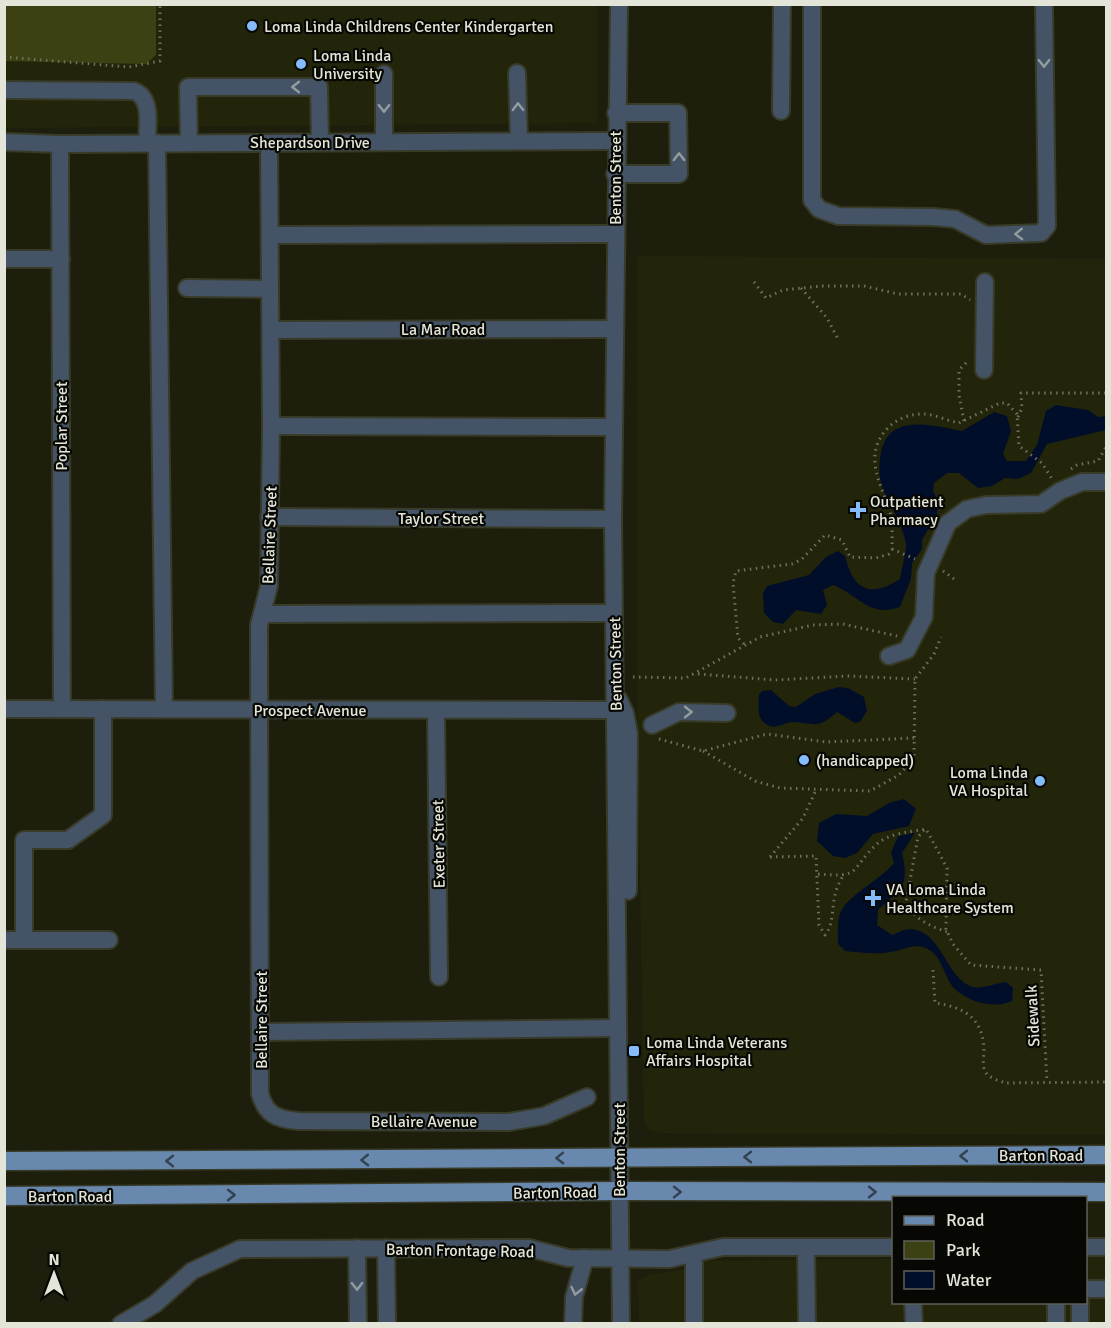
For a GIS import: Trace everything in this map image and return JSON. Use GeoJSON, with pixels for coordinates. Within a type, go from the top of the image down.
{"type":"FeatureCollection","features":[{"type":"Feature","properties":{"kind":"main road","name":"Barton Road"},"geometry":{"type":"LineString","coordinates":[[4,1161],[622,1161],[1107,1155]]}},
{"type":"Feature","properties":{"kind":"main road","name":"Barton Road"},"geometry":{"type":"LineString","coordinates":[[4,1196],[619,1191],[1107,1192]]}},
{"type":"Feature","properties":{"kind":"street","name":"Benton Street"},"geometry":{"type":"LineString","coordinates":[[619,4],[615,141],[614,613],[618,1028],[622,1161],[619,1191],[621,1323]]}},
{"type":"Feature","properties":{"kind":"street"},"geometry":{"type":"LineString","coordinates":[[781,111],[782,4]]}},
{"type":"Feature","properties":{"kind":"street"},"geometry":{"type":"LineString","coordinates":[[812,4],[812,200],[819,209],[838,216],[955,219],[986,235],[1041,233],[1047,226],[1044,4]]}},
{"type":"Feature","properties":{"kind":"street"},"geometry":{"type":"LineString","coordinates":[[517,73],[519,141]]}},
{"type":"Feature","properties":{"kind":"street"},"geometry":{"type":"LineString","coordinates":[[384,74],[384,142]]}},
{"type":"Feature","properties":{"kind":"street"},"geometry":{"type":"LineString","coordinates":[[189,143],[188,87],[320,87],[320,142]]}},
{"type":"Feature","properties":{"kind":"street"},"geometry":{"type":"LineString","coordinates":[[4,90],[134,91],[139,93],[147,106],[152,143],[165,709]]}},
{"type":"Feature","properties":{"kind":"street"},"geometry":{"type":"LineString","coordinates":[[615,174],[679,174],[678,112],[616,113]]}},
{"type":"Feature","properties":{"kind":"street","name":"Shepardson Drive"},"geometry":{"type":"LineString","coordinates":[[4,142],[60,144],[615,141]]}},
{"type":"Feature","properties":{"kind":"street","name":"Bellaire Street"},"geometry":{"type":"LineString","coordinates":[[263,1106],[260,1094],[261,710],[259,625],[269,586],[271,330],[269,143]]}},
{"type":"Feature","properties":{"kind":"street","name":"Poplar Street"},"geometry":{"type":"LineString","coordinates":[[60,144],[62,709]]}},
{"type":"Feature","properties":{"kind":"street"},"geometry":{"type":"LineString","coordinates":[[270,235],[615,234]]}},
{"type":"Feature","properties":{"kind":"street"},"geometry":{"type":"LineString","coordinates":[[4,259],[61,259]]}},
{"type":"Feature","properties":{"kind":"street"},"geometry":{"type":"LineString","coordinates":[[984,370],[985,282]]}},
{"type":"Feature","properties":{"kind":"street"},"geometry":{"type":"LineString","coordinates":[[187,288],[270,289]]}},
{"type":"Feature","properties":{"kind":"street","name":"La Mar Road"},"geometry":{"type":"LineString","coordinates":[[271,330],[615,328]]}},
{"type":"Feature","properties":{"kind":"street"},"geometry":{"type":"LineString","coordinates":[[271,426],[614,427]]}},
{"type":"Feature","properties":{"kind":"street"},"geometry":{"type":"LineString","coordinates":[[889,656],[907,650],[924,617],[926,573],[948,523],[967,509],[986,505],[1041,504],[1060,490],[1082,482],[1105,482]]}},
{"type":"Feature","properties":{"kind":"street","name":"Taylor Street"},"geometry":{"type":"LineString","coordinates":[[269,517],[614,519]]}},
{"type":"Feature","properties":{"kind":"street"},"geometry":{"type":"LineString","coordinates":[[262,614],[614,613]]}},
{"type":"Feature","properties":{"kind":"street"},"geometry":{"type":"LineString","coordinates":[[440,1194],[457,1186],[476,1183],[599,1183],[622,1161],[630,1138],[629,733],[625,713],[615,692]]}},
{"type":"Feature","properties":{"kind":"street","name":"Prospect Avenue"},"geometry":{"type":"LineString","coordinates":[[4,709],[615,710]]}},
{"type":"Feature","properties":{"kind":"street"},"geometry":{"type":"LineString","coordinates":[[24,940],[24,840],[68,840],[103,815],[103,709]]}},
{"type":"Feature","properties":{"kind":"street","name":"Exeter Street"},"geometry":{"type":"LineString","coordinates":[[436,711],[439,977]]}},
{"type":"Feature","properties":{"kind":"street"},"geometry":{"type":"LineString","coordinates":[[652,732],[679,712],[727,713]]}},
{"type":"Feature","properties":{"kind":"street"},"geometry":{"type":"LineString","coordinates":[[4,940],[109,940]]}},
{"type":"Feature","properties":{"kind":"street"},"geometry":{"type":"LineString","coordinates":[[261,1032],[618,1028]]}},
{"type":"Feature","properties":{"kind":"street","name":"Bellaire Avenue"},"geometry":{"type":"LineString","coordinates":[[263,1106],[279,1120],[509,1122],[544,1116],[587,1097]]}},
{"type":"Feature","properties":{"kind":"street","name":"Barton Frontage Road"},"geometry":{"type":"LineString","coordinates":[[121,1323],[155,1304],[192,1271],[240,1249],[529,1248],[568,1258],[669,1259],[723,1247],[892,1247]]}},
{"type":"Feature","properties":{"kind":"street"},"geometry":{"type":"LineString","coordinates":[[806,1247],[807,1323]]}},
{"type":"Feature","properties":{"kind":"street"},"geometry":{"type":"LineString","coordinates":[[1087,1247],[1107,1247]]}},
{"type":"Feature","properties":{"kind":"street"},"geometry":{"type":"LineString","coordinates":[[357,1248],[358,1323]]}},
{"type":"Feature","properties":{"kind":"street"},"geometry":{"type":"LineString","coordinates":[[386,1248],[387,1323]]}},
{"type":"Feature","properties":{"kind":"street"},"geometry":{"type":"LineString","coordinates":[[694,1254],[694,1323]]}},
{"type":"Feature","properties":{"kind":"street"},"geometry":{"type":"LineString","coordinates":[[573,1323],[574,1297],[585,1258]]}},
{"type":"Feature","properties":{"kind":"street"},"geometry":{"type":"LineString","coordinates":[[1087,1288],[1107,1288]]}},
{"type":"Feature","properties":{"kind":"street"},"geometry":{"type":"LineString","coordinates":[[914,1304],[914,1323]]}},
{"type":"Feature","properties":{"kind":"street"},"geometry":{"type":"LineString","coordinates":[[1056,1304],[1056,1323]]}},
{"type":"Feature","properties":{"kind":"street"},"geometry":{"type":"LineString","coordinates":[[1080,1304],[1080,1323]]}},
{"type":"Feature","properties":{"kind":"path"},"geometry":{"type":"LineString","coordinates":[[4,57],[129,68],[160,61],[160,4]]}},
{"type":"Feature","properties":{"kind":"path"},"geometry":{"type":"LineString","coordinates":[[754,282],[766,298],[783,290],[864,286],[898,294],[961,294],[968,297],[973,304]]}},
{"type":"Feature","properties":{"kind":"path"},"geometry":{"type":"LineString","coordinates":[[801,288],[827,318],[839,341]]}},
{"type":"Feature","properties":{"kind":"path"},"geometry":{"type":"LineString","coordinates":[[964,421],[959,395],[959,370],[970,358]]}},
{"type":"Feature","properties":{"kind":"path"},"geometry":{"type":"LineString","coordinates":[[1052,479],[1042,463],[1019,446],[1018,417],[1022,408],[1021,393],[1107,393]]}},
{"type":"Feature","properties":{"kind":"path"},"geometry":{"type":"LineString","coordinates":[[744,644],[738,638],[733,583],[736,571],[792,564],[802,559],[825,535],[842,540],[850,557],[876,558],[889,554],[892,549],[890,513],[880,490],[874,459],[882,434],[893,422],[905,416],[925,414],[959,423],[1000,403],[1012,406],[1018,417]]}},
{"type":"Feature","properties":{"kind":"path"},"geometry":{"type":"LineString","coordinates":[[892,549],[918,560]]}},
{"type":"Feature","properties":{"kind":"path"},"geometry":{"type":"LineString","coordinates":[[633,677],[686,678],[760,637],[813,625],[843,624],[892,634],[934,654]]}},
{"type":"Feature","properties":{"kind":"path"},"geometry":{"type":"LineString","coordinates":[[652,732],[661,739],[703,751],[756,781],[780,788],[870,791],[899,775],[914,757],[915,679],[934,654],[941,637]]}},
{"type":"Feature","properties":{"kind":"path"},"geometry":{"type":"LineString","coordinates":[[697,673],[775,680],[847,676],[915,679]]}},
{"type":"Feature","properties":{"kind":"path"},"geometry":{"type":"LineString","coordinates":[[703,751],[767,734],[826,742],[914,738]]}},
{"type":"Feature","properties":{"kind":"path"},"geometry":{"type":"LineString","coordinates":[[816,790],[803,818],[770,856],[816,856],[819,925],[825,935],[831,928],[832,898],[843,876],[859,867],[876,845],[885,839],[926,829]]}},
{"type":"Feature","properties":{"kind":"path"},"geometry":{"type":"LineString","coordinates":[[926,829],[947,868],[947,932],[926,924],[910,911],[906,902],[918,837],[926,829]]}},
{"type":"Feature","properties":{"kind":"path"},"geometry":{"type":"LineString","coordinates":[[818,873],[843,876]]}},
{"type":"Feature","properties":{"kind":"path","name":"Sidewalk"},"geometry":{"type":"LineString","coordinates":[[947,932],[953,944],[971,965],[1041,970],[1047,1082]]}},
{"type":"Feature","properties":{"kind":"path"},"geometry":{"type":"LineString","coordinates":[[933,970],[935,1003],[956,1006],[975,1019],[982,1031],[984,1071],[990,1077],[1005,1083],[1107,1082]]}},
{"type":"Feature","properties":{"kind":"shaded area","name":"Loma Linda University"},"geometry":{"type":"Polygon","coordinates":[[[4,5],[597,5],[597,123],[5,128],[4,5]]]}},
{"type":"Feature","properties":{"kind":"shaded area","name":"VA Loma Linda Healthcare System"},"geometry":{"type":"Polygon","coordinates":[[[637,256],[1106,259],[1106,1135],[660,1133],[649,1130],[644,1122],[637,675],[637,256]]]}},
{"type":"Feature","properties":{"kind":"shaded area"},"geometry":{"type":"Polygon","coordinates":[[[1087,1256],[1106,1256],[1106,1323],[639,1323],[638,1281],[649,1275],[686,1269],[705,1261],[892,1259],[892,1304],[1087,1304],[1087,1256]]]}},
{"type":"Feature","properties":{"kind":"green space"},"geometry":{"type":"Polygon","coordinates":[[[4,5],[156,5],[156,55],[146,64],[5,61],[4,5]]]}},
{"type":"Feature","properties":{"kind":"water"},"geometry":{"type":"Polygon","coordinates":[[[1056,405],[1088,410],[1098,417],[1106,416],[1106,430],[1047,444],[1031,473],[1018,479],[1005,478],[992,486],[978,488],[959,473],[947,473],[934,483],[933,491],[938,500],[937,514],[922,540],[922,549],[912,563],[911,579],[900,607],[889,610],[872,608],[833,585],[823,590],[827,605],[821,614],[796,610],[783,624],[773,622],[764,613],[763,593],[767,586],[809,575],[826,557],[838,551],[845,556],[853,576],[864,587],[879,588],[900,579],[906,544],[883,489],[879,471],[881,453],[886,440],[893,432],[902,427],[914,425],[962,431],[994,412],[1007,416],[1011,431],[1003,454],[1007,461],[1026,461],[1037,445],[1046,411],[1056,405]]]}},
{"type":"Feature","properties":{"kind":"water"},"geometry":{"type":"Polygon","coordinates":[[[839,687],[848,688],[864,697],[867,711],[860,722],[855,723],[837,712],[820,723],[791,722],[774,727],[764,723],[760,716],[759,695],[762,691],[771,690],[789,706],[796,707],[815,694],[839,687]]]}},
{"type":"Feature","properties":{"kind":"water"},"geometry":{"type":"Polygon","coordinates":[[[904,799],[916,809],[909,826],[873,834],[857,853],[845,858],[833,856],[817,841],[819,823],[836,814],[867,816],[889,803],[904,799]]]}},
{"type":"Feature","properties":{"kind":"water"},"geometry":{"type":"Polygon","coordinates":[[[915,833],[902,853],[905,873],[902,886],[878,910],[877,925],[892,935],[908,929],[921,931],[930,937],[956,975],[964,982],[973,987],[985,987],[1006,982],[1013,988],[1012,1001],[991,1004],[962,995],[952,986],[935,955],[926,948],[916,946],[886,953],[868,953],[845,951],[838,944],[838,923],[841,911],[851,898],[881,876],[894,863],[891,853],[898,836],[915,833]]]}},
{"type":"Feature","properties":{"kind":"place","name":"Loma Linda Childrens Center Kindergarten"},"geometry":{"type":"Point","coordinates":[252,26]}},
{"type":"Feature","properties":{"kind":"place","name":"Loma Linda University"},"geometry":{"type":"Point","coordinates":[301,64]}},
{"type":"Feature","properties":{"kind":"place","name":"Outpatient Pharmacy"},"geometry":{"type":"Point","coordinates":[858,510]}},
{"type":"Feature","properties":{"kind":"place","name":"(handicapped)"},"geometry":{"type":"Point","coordinates":[804,760]}},
{"type":"Feature","properties":{"kind":"place","name":"Loma Linda VA Hospital"},"geometry":{"type":"Point","coordinates":[1040,781]}},
{"type":"Feature","properties":{"kind":"place","name":"VA Loma Linda Healthcare System"},"geometry":{"type":"Point","coordinates":[873,898]}},
{"type":"Feature","properties":{"kind":"place","name":"Loma Linda Veterans Affairs Hospital"},"geometry":{"type":"Point","coordinates":[634,1051]}}]}
